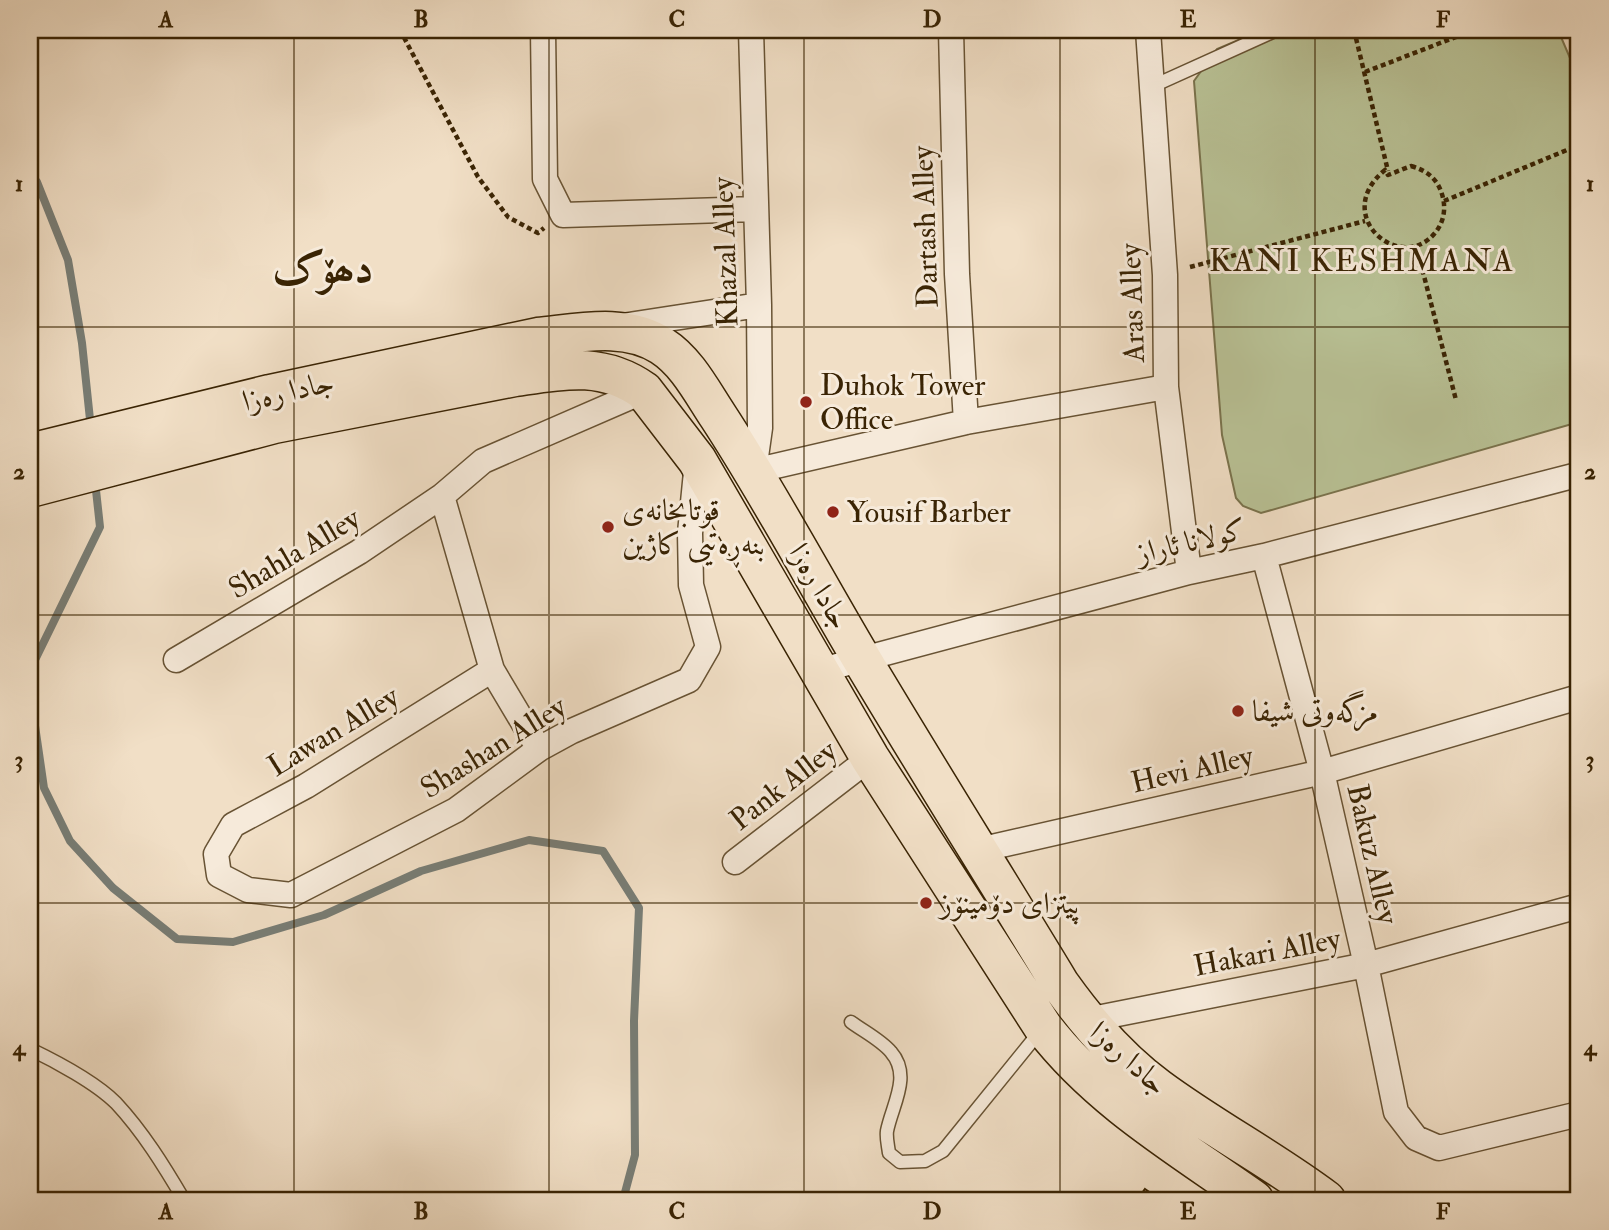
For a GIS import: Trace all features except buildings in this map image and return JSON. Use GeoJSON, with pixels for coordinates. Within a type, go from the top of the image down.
{"type":"FeatureCollection","features":[{"type":"Feature","properties":{"kind":"main road","name":"جادا ره‌زا"},"geometry":{"type":"LineString","coordinates":[[30,488],[272,409],[493,345],[572,333],[620,331],[650,338],[663,346],[686,368],[754,471],[861,658],[1060,984],[1087,1020],[1128,1063],[1158,1088],[1326,1200]]}},
{"type":"Feature","properties":{"kind":"main road","name":"جادا ره‌زا"},"geometry":{"type":"LineString","coordinates":[[30,453],[272,409],[547,372],[607,372],[644,391],[697,460],[870,758],[1043,1027],[1063,1052],[1108,1096],[1254,1200]]}},
{"type":"Feature","properties":{"kind":"street"},"geometry":{"type":"LineString","coordinates":[[543,30],[545,179],[563,215],[756,209]]}},
{"type":"Feature","properties":{"kind":"street","name":"Khazal Alley"},"geometry":{"type":"LineString","coordinates":[[751,30],[760,305],[760,428],[754,471]]}},
{"type":"Feature","properties":{"kind":"street","name":"Dartash Alley"},"geometry":{"type":"LineString","coordinates":[[951,30],[957,274],[966,422]]}},
{"type":"Feature","properties":{"kind":"street","name":"Aras Alley"},"geometry":{"type":"LineString","coordinates":[[1148,30],[1165,275],[1166,387],[1189,572]]}},
{"type":"Feature","properties":{"kind":"street"},"geometry":{"type":"LineString","coordinates":[[572,333],[760,305]]}},
{"type":"Feature","properties":{"kind":"street"},"geometry":{"type":"LineString","coordinates":[[754,471],[966,422],[1166,387]]}},
{"type":"Feature","properties":{"kind":"street","name":"Shahla Alley"},"geometry":{"type":"LineString","coordinates":[[176,660],[359,552],[442,496],[483,461],[644,391]]}},
{"type":"Feature","properties":{"kind":"street","name":"Shashan Alley"},"geometry":{"type":"LineString","coordinates":[[216,854],[219,875],[248,890],[291,895],[456,810],[538,750],[572,731],[689,680],[708,647],[691,585],[690,533],[697,460]]}},
{"type":"Feature","properties":{"kind":"street","name":"کولانا ئاراز"},"geometry":{"type":"LineString","coordinates":[[818,671],[1189,572],[1264,556],[1573,476],[1579,478]]}},
{"type":"Feature","properties":{"kind":"street"},"geometry":{"type":"LineString","coordinates":[[442,496],[492,670],[538,750]]}},
{"type":"Feature","properties":{"kind":"street","name":"Bakuz Alley"},"geometry":{"type":"LineString","coordinates":[[1264,556],[1322,772],[1396,1112],[1416,1138],[1439,1149],[1579,1114]]}},
{"type":"Feature","properties":{"kind":"street","name":"Lawan Alley"},"geometry":{"type":"LineString","coordinates":[[216,854],[233,825],[306,786],[492,670]]}},
{"type":"Feature","properties":{"kind":"street","name":"Hevi Alley"},"geometry":{"type":"LineString","coordinates":[[979,850],[1322,772],[1579,697]]}},
{"type":"Feature","properties":{"kind":"street","name":"Pank Alley"},"geometry":{"type":"LineString","coordinates":[[735,862],[870,758]]}},
{"type":"Feature","properties":{"kind":"street","name":"Hakari Alley"},"geometry":{"type":"LineString","coordinates":[[1087,1020],[1366,965],[1579,906]]}},
{"type":"Feature","properties":{"kind":"lane"},"geometry":{"type":"LineString","coordinates":[[1153,86],[1276,30]]}},
{"type":"Feature","properties":{"kind":"lane"},"geometry":{"type":"LineString","coordinates":[[1574,30],[1579,42]]}},
{"type":"Feature","properties":{"kind":"lane"},"geometry":{"type":"LineString","coordinates":[[851,1022],[891,1051],[897,1063],[901,1081],[900,1094],[886,1135],[889,1153],[900,1162],[925,1161],[943,1151],[1043,1027]]}},
{"type":"Feature","properties":{"kind":"lane"},"geometry":{"type":"LineString","coordinates":[[30,1049],[60,1063],[115,1102],[160,1159],[184,1200]]}},
{"type":"Feature","properties":{"kind":"path"},"geometry":{"type":"LineString","coordinates":[[400,30],[478,177],[508,217],[538,233],[563,215]]}},
{"type":"Feature","properties":{"kind":"path"},"geometry":{"type":"LineString","coordinates":[[1354,30],[1388,175]]}},
{"type":"Feature","properties":{"kind":"path"},"geometry":{"type":"LineString","coordinates":[[1366,72],[1474,30]]}},
{"type":"Feature","properties":{"kind":"path"},"geometry":{"type":"LineString","coordinates":[[1444,201],[1579,145]]}},
{"type":"Feature","properties":{"kind":"path"},"geometry":{"type":"LineString","coordinates":[[1410,166],[1423,170],[1434,178],[1441,189],[1444,214],[1440,227],[1431,237],[1416,245],[1393,245],[1381,239],[1365,221],[1364,204],[1367,191],[1385,170],[1388,175],[1410,166]]}},
{"type":"Feature","properties":{"kind":"path"},"geometry":{"type":"LineString","coordinates":[[1165,275],[1365,221]]}},
{"type":"Feature","properties":{"kind":"path"},"geometry":{"type":"LineString","coordinates":[[1416,245],[1456,400]]}},
{"type":"Feature","properties":{"kind":"green space"},"geometry":{"type":"Polygon","coordinates":[[[1262,30],[1558,30],[1579,79],[1579,422],[1261,513],[1243,506],[1236,498],[1222,435],[1194,81],[1217,49],[1262,30]]]}},
{"type":"Feature","properties":{"kind":"waterway"},"geometry":{"type":"LineString","coordinates":[[30,173],[37,182],[68,260],[82,343],[91,429]]}},
{"type":"Feature","properties":{"kind":"waterway"},"geometry":{"type":"LineString","coordinates":[[95,481],[100,527],[33,664],[33,712],[44,788],[70,841],[113,888],[177,939],[233,942],[324,915],[421,871],[529,840],[603,851],[639,908],[634,1021],[635,1155],[623,1200]]}},
{"type":"Feature","properties":{"kind":"place","name":"Duhok Tower Office"},"geometry":{"type":"Point","coordinates":[806,402]}},
{"type":"Feature","properties":{"kind":"place","name":"Yousif Barber"},"geometry":{"type":"Point","coordinates":[833,512]}},
{"type":"Feature","properties":{"kind":"place","name":"قوتابخانەی بنەڕەتیی کاژین"},"geometry":{"type":"Point","coordinates":[608,527]}},
{"type":"Feature","properties":{"kind":"place","name":"مزگەوتی شیفا"},"geometry":{"type":"Point","coordinates":[1238,711]}},
{"type":"Feature","properties":{"kind":"place","name":"پیتزای دۆمینۆز"},"geometry":{"type":"Point","coordinates":[926,903]}},
{"type":"Feature","properties":{"kind":"district","name":"KANI KESHMANA"},"geometry":{"type":"Point","coordinates":[1362,260]}},
{"type":"Feature","properties":{"kind":"district","name":"دھۆک"},"geometry":{"type":"Point","coordinates":[323,267]}}]}
